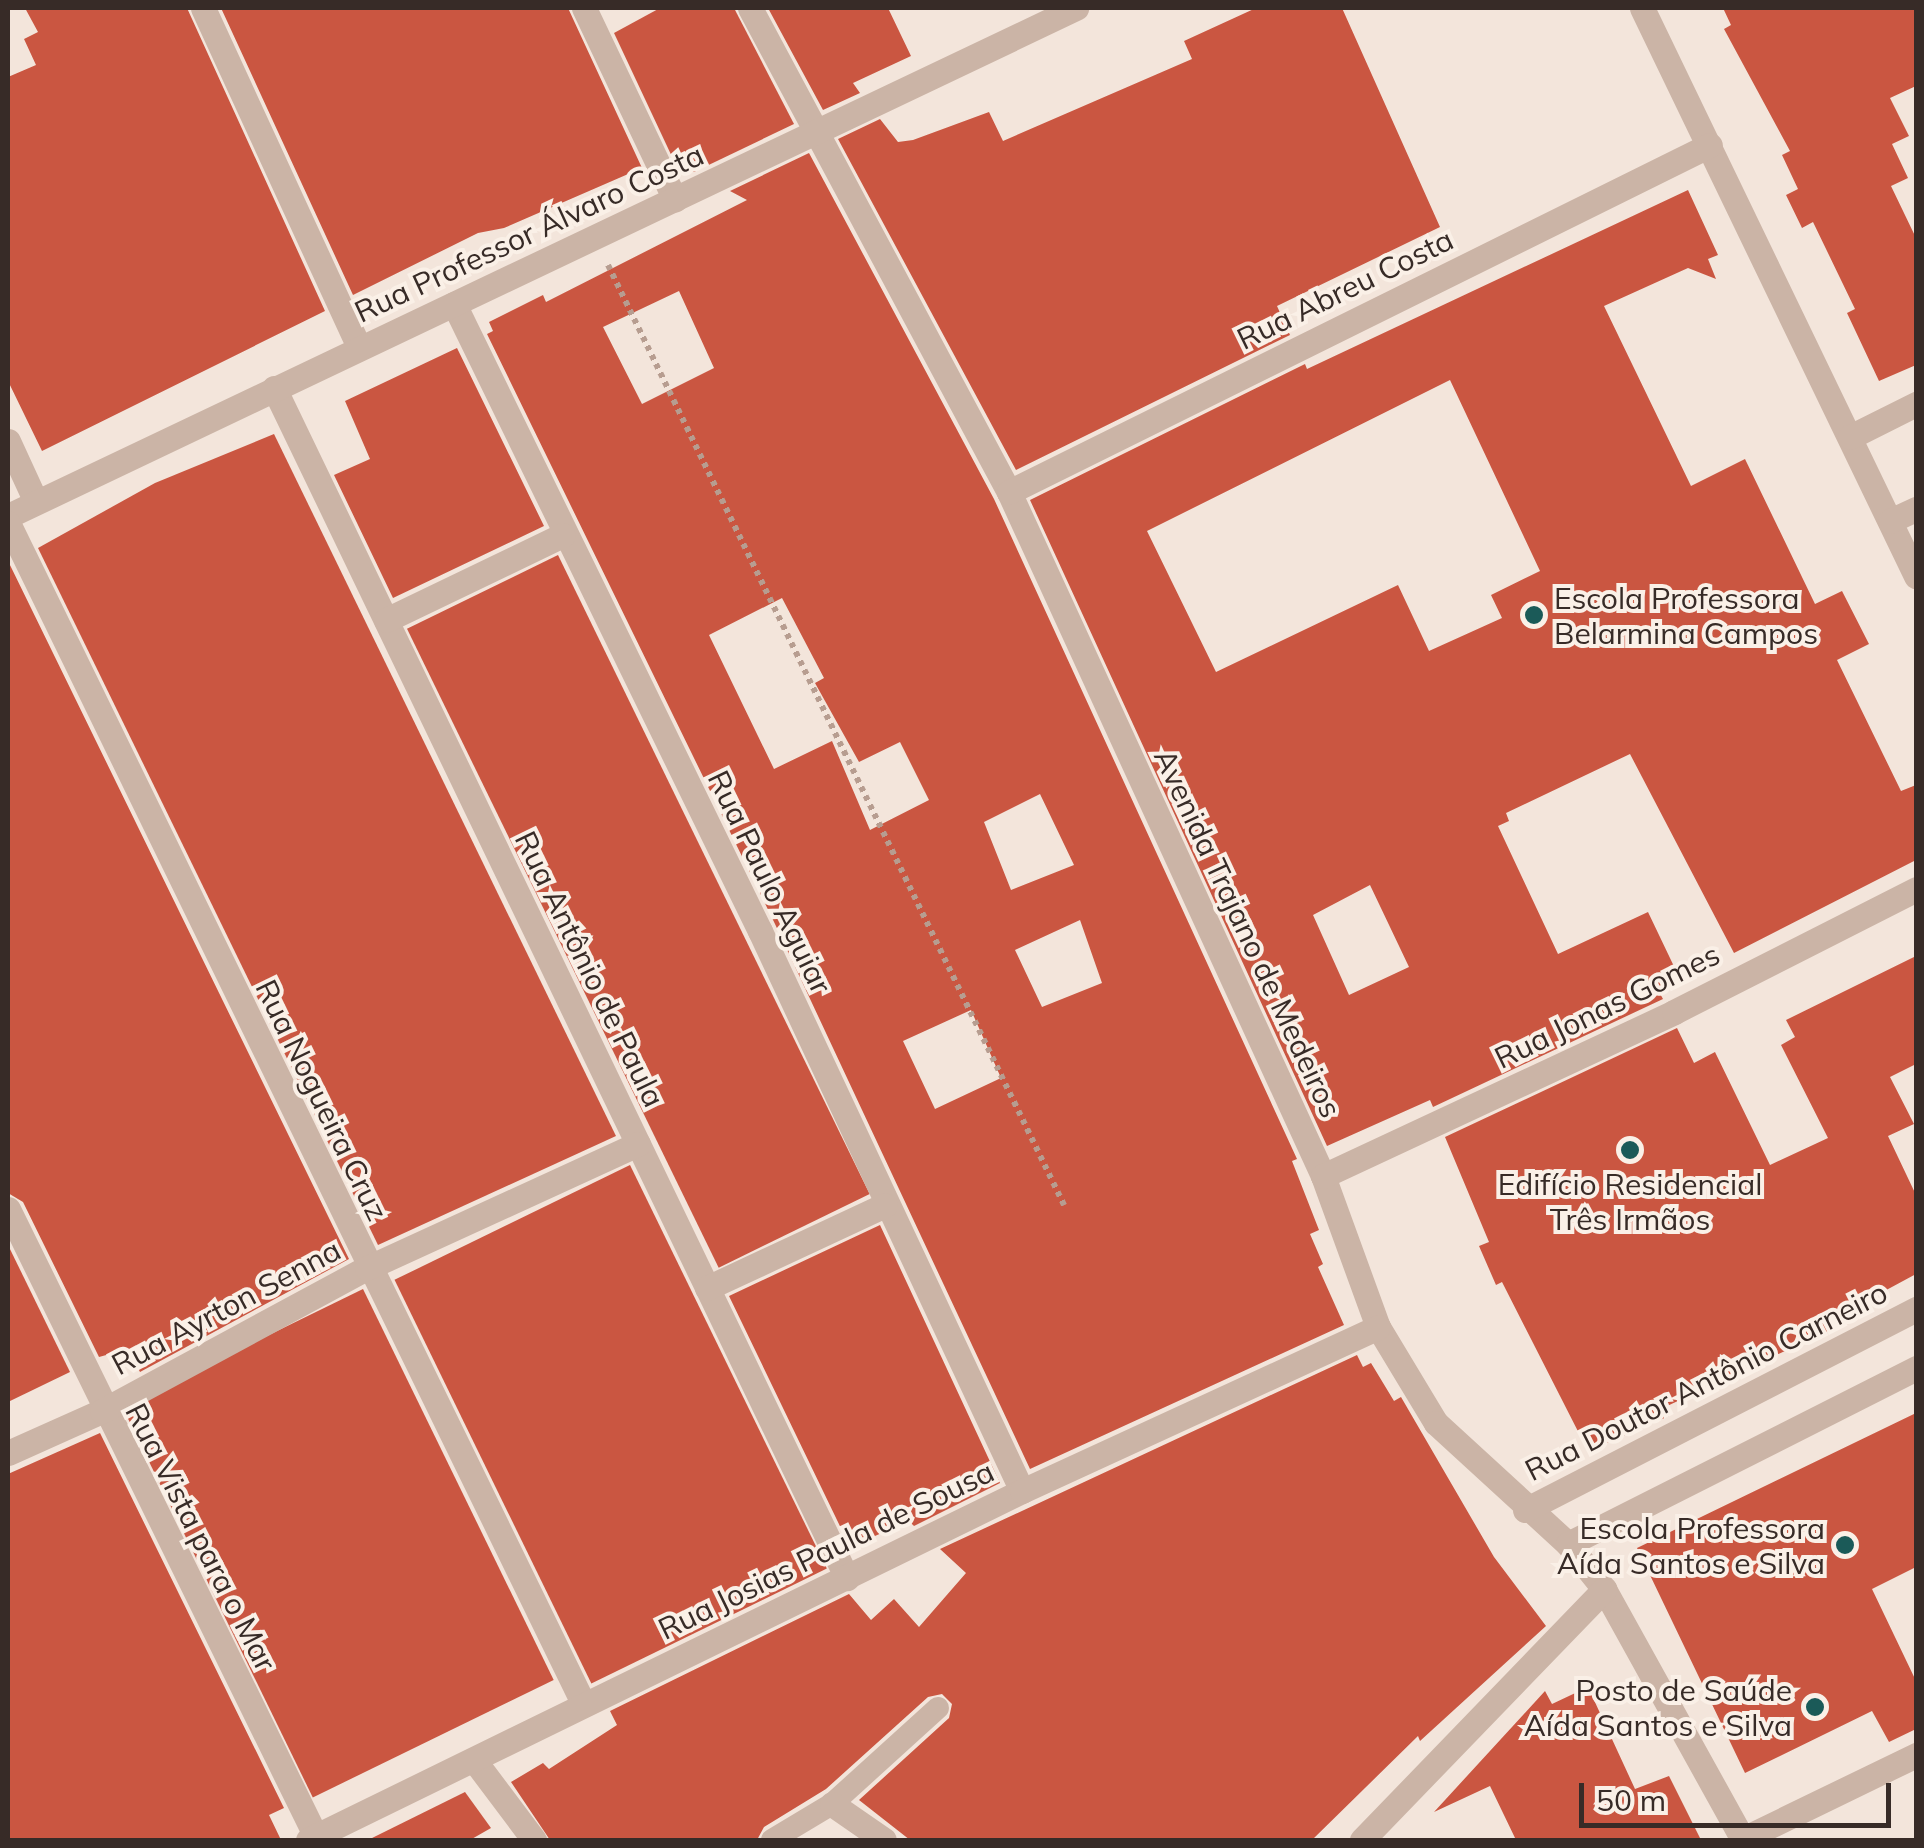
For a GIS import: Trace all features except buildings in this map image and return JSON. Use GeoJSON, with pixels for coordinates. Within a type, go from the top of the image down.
{"type":"FeatureCollection","features":[{"type":"Feature","properties":{"kind":"street"},"geometry":{"type":"LineString","coordinates":[[203,8],[359,347]]}},
{"type":"Feature","properties":{"kind":"street"},"geometry":{"type":"LineString","coordinates":[[584,8],[674,200]]}},
{"type":"Feature","properties":{"kind":"street","name":"Avenida Trajano de Medeiros"},"geometry":{"type":"LineString","coordinates":[[750,8],[1010,492],[1323,1176],[1378,1327],[1436,1423],[1525,1510],[1568,1544],[1604,1588],[1743,1840]]}},
{"type":"Feature","properties":{"kind":"street","name":"Rua Professor Álvaro Costa"},"geometry":{"type":"LineString","coordinates":[[8,519],[359,347],[820,134],[1076,8]]}},
{"type":"Feature","properties":{"kind":"street"},"geometry":{"type":"LineString","coordinates":[[1642,8],[1916,576]]}},
{"type":"Feature","properties":{"kind":"street","name":"Rua Abreu Costa"},"geometry":{"type":"LineString","coordinates":[[1010,492],[1710,145]]}},
{"type":"Feature","properties":{"kind":"street","name":"Rua Paulo Aguiar"},"geometry":{"type":"LineString","coordinates":[[454,304],[760,931],[1022,1491]]}},
{"type":"Feature","properties":{"kind":"street","name":"Rua Antônio de Paula"},"geometry":{"type":"LineString","coordinates":[[274,388],[847,1578]]}},
{"type":"Feature","properties":{"kind":"street"},"geometry":{"type":"LineString","coordinates":[[1850,437],[1916,404]]}},
{"type":"Feature","properties":{"kind":"street"},"geometry":{"type":"LineString","coordinates":[[8,441],[36,502]]}},
{"type":"Feature","properties":{"kind":"street"},"geometry":{"type":"LineString","coordinates":[[1890,521],[1916,509]]}},
{"type":"Feature","properties":{"kind":"street","name":"Rua Nogueira Cruz"},"geometry":{"type":"LineString","coordinates":[[8,519],[367,1268],[583,1703]]}},
{"type":"Feature","properties":{"kind":"street"},"geometry":{"type":"LineString","coordinates":[[386,620],[563,534]]}},
{"type":"Feature","properties":{"kind":"street","name":"Rua Jonas Gomes"},"geometry":{"type":"LineString","coordinates":[[1323,1176],[1674,1012],[1916,889]]}},
{"type":"Feature","properties":{"kind":"street","name":"Rua Ayrton Senna"},"geometry":{"type":"LineString","coordinates":[[8,1452],[102,1411],[367,1268],[638,1144]]}},
{"type":"Feature","properties":{"kind":"street"},"geometry":{"type":"LineString","coordinates":[[707,1288],[885,1205]]}},
{"type":"Feature","properties":{"kind":"street","name":"Rua Vista para o Mar"},"geometry":{"type":"LineString","coordinates":[[8,1209],[102,1411],[312,1839]]}},
{"type":"Feature","properties":{"kind":"street","name":"Rua Doutor Antônio Carneiro"},"geometry":{"type":"LineString","coordinates":[[1525,1510],[1916,1310]]}},
{"type":"Feature","properties":{"kind":"street","name":"Rua Josias Paula de Sousa"},"geometry":{"type":"LineString","coordinates":[[312,1839],[1022,1491],[1378,1327]]}},
{"type":"Feature","properties":{"kind":"street"},"geometry":{"type":"LineString","coordinates":[[1568,1544],[1916,1368]]}},
{"type":"Feature","properties":{"kind":"street"},"geometry":{"type":"LineString","coordinates":[[1362,1840],[1604,1588]]}},
{"type":"Feature","properties":{"kind":"street"},"geometry":{"type":"LineString","coordinates":[[1743,1840],[1916,1755]]}},
{"type":"Feature","properties":{"kind":"street"},"geometry":{"type":"LineString","coordinates":[[474,1760],[534,1840]]}},
{"type":"Feature","properties":{"kind":"street"},"geometry":{"type":"LineString","coordinates":[[832,1804],[884,1840]]}},
{"type":"Feature","properties":{"kind":"lane"},"geometry":{"type":"LineString","coordinates":[[772,1840],[832,1804],[938,1708]]}},
{"type":"Feature","properties":{"kind":"path"},"geometry":{"type":"LineString","coordinates":[[594,237],[1064,1205]]}},
{"type":"Feature","properties":{"kind":"place","name":"Escola Professora Belarmina Campos"},"geometry":{"type":"Point","coordinates":[1534,615]}},
{"type":"Feature","properties":{"kind":"place","name":"Edifício Residencial Três Irmãos"},"geometry":{"type":"Point","coordinates":[1630,1150]}},
{"type":"Feature","properties":{"kind":"place","name":"Escola Professora Aída Santos e Silva"},"geometry":{"type":"Point","coordinates":[1845,1545]}},
{"type":"Feature","properties":{"kind":"place","name":"Posto de Saúde Aída Santos e Silva"},"geometry":{"type":"Point","coordinates":[1815,1707]}}]}
